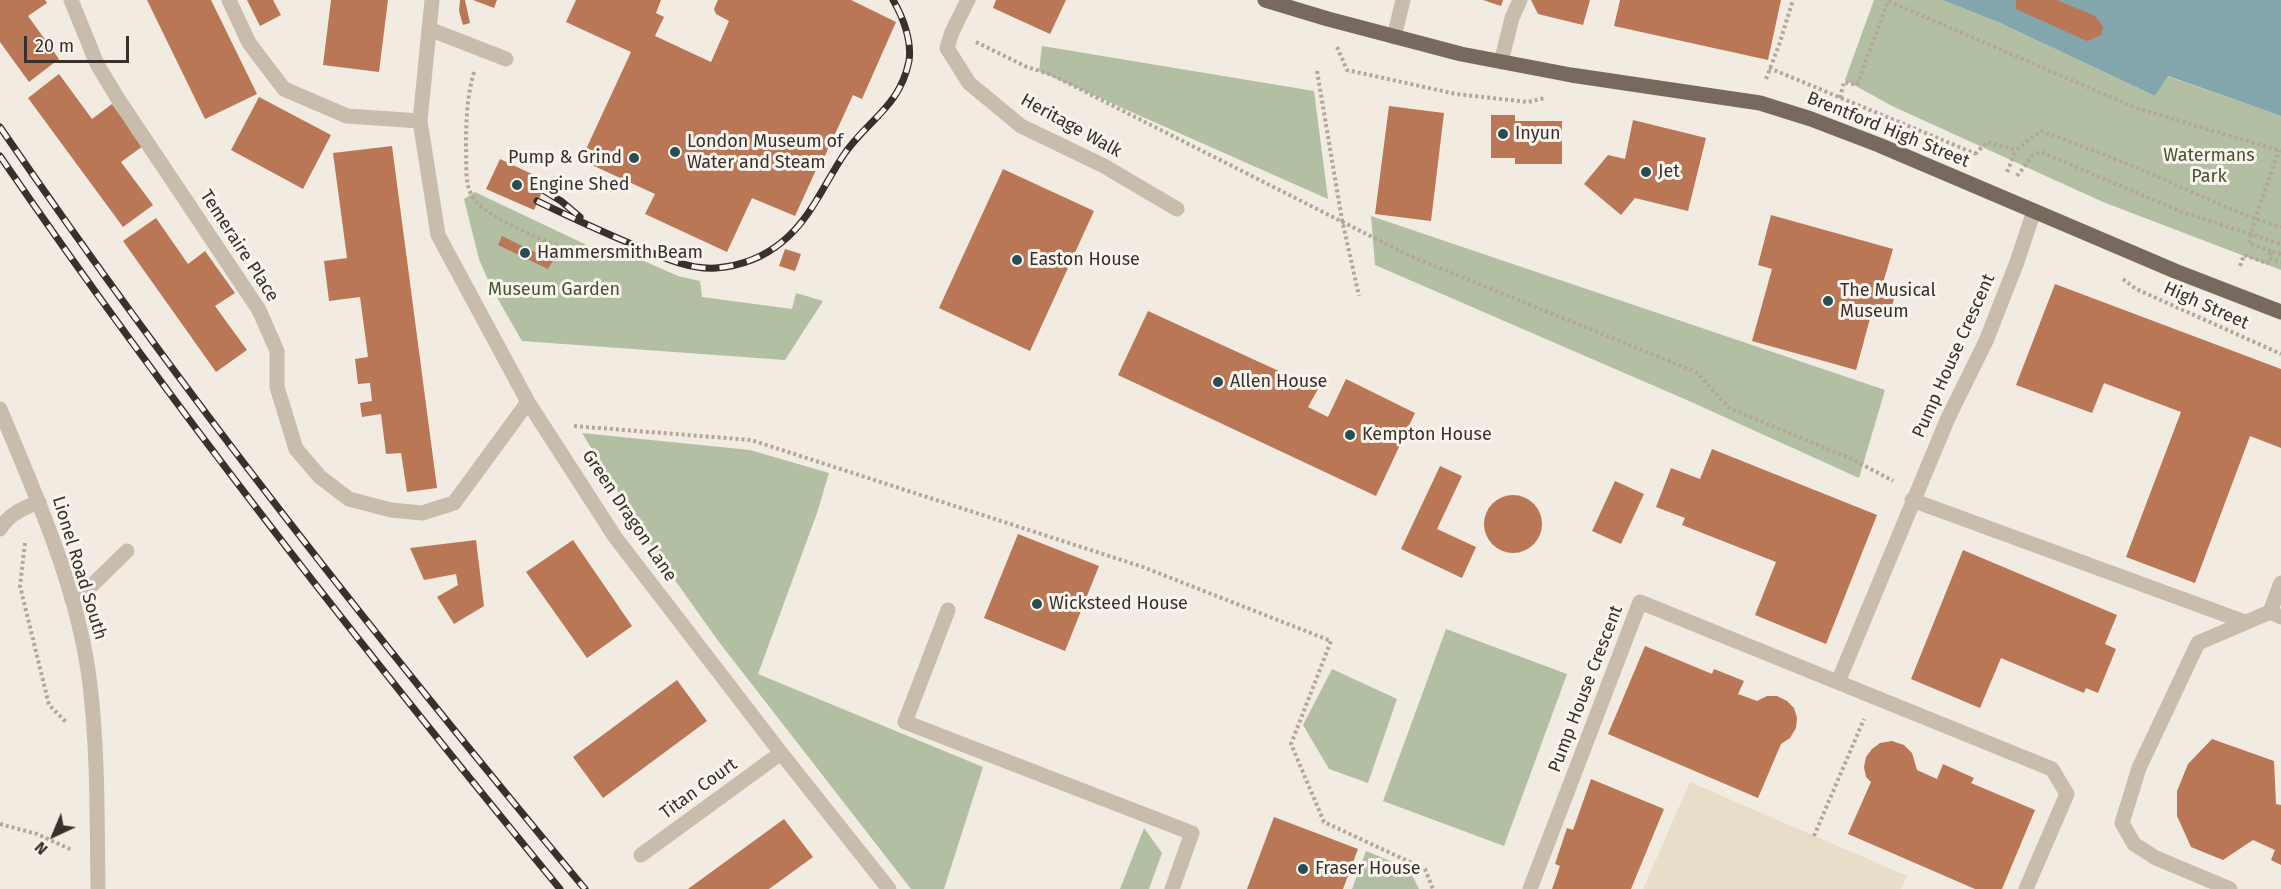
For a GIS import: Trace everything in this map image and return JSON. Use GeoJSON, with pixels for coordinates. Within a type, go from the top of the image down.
{"type":"FeatureCollection","features":[{"type":"Feature","properties":{"kind":"main road","name":"Brentford High Street"},"geometry":{"type":"LineString","coordinates":[[1265,0],[1461,54],[1571,75],[1760,103],[1811,119],[1879,145],[2175,271],[2281,312]]}},
{"type":"Feature","properties":{"kind":"street","name":"Temeraire Place"},"geometry":{"type":"LineString","coordinates":[[70,0],[98,64],[118,99],[259,310],[277,351],[277,387],[296,449],[320,477],[350,499],[391,510],[422,513],[454,503],[528,402]]}},
{"type":"Feature","properties":{"kind":"street"},"geometry":{"type":"LineString","coordinates":[[229,0],[249,43],[284,89],[347,116],[420,121]]}},
{"type":"Feature","properties":{"kind":"street","name":"Green Dragon Lane"},"geometry":{"type":"LineString","coordinates":[[432,0],[420,121],[438,235],[528,402],[615,537],[889,889]]}},
{"type":"Feature","properties":{"kind":"street","name":"Heritage Walk"},"geometry":{"type":"LineString","coordinates":[[968,0],[952,32],[947,48],[969,83],[1021,126],[1104,166],[1177,209]]}},
{"type":"Feature","properties":{"kind":"street"},"geometry":{"type":"LineString","coordinates":[[1394,37],[1403,0]]}},
{"type":"Feature","properties":{"kind":"street"},"geometry":{"type":"LineString","coordinates":[[1501,62],[1509,27],[1520,0]]}},
{"type":"Feature","properties":{"kind":"street"},"geometry":{"type":"LineString","coordinates":[[429,29],[507,59]]}},
{"type":"Feature","properties":{"kind":"street","name":"Pump House Crescent"},"geometry":{"type":"LineString","coordinates":[[1838,682],[1948,417],[1986,341],[2034,211]]}},
{"type":"Feature","properties":{"kind":"street","name":"Lionel Road South"},"geometry":{"type":"LineString","coordinates":[[0,409],[39,502],[72,600],[90,684],[96,784],[98,889]]}},
{"type":"Feature","properties":{"kind":"street"},"geometry":{"type":"LineString","coordinates":[[1914,496],[2245,622]]}},
{"type":"Feature","properties":{"kind":"street"},"geometry":{"type":"LineString","coordinates":[[0,529],[4,522],[18,510],[39,502]]}},
{"type":"Feature","properties":{"kind":"street"},"geometry":{"type":"LineString","coordinates":[[72,600],[85,592],[128,551]]}},
{"type":"Feature","properties":{"kind":"street"},"geometry":{"type":"LineString","coordinates":[[2230,889],[2157,858],[2134,844],[2122,823],[2139,768],[2198,643],[2245,622],[2276,614],[2281,583]]}},
{"type":"Feature","properties":{"kind":"street","name":"Pump House Crescent"},"geometry":{"type":"LineString","coordinates":[[1530,889],[1640,602],[2052,769],[2067,794],[2026,889]]}},
{"type":"Feature","properties":{"kind":"street"},"geometry":{"type":"LineString","coordinates":[[948,610],[905,722],[1192,833],[1172,889]]}},
{"type":"Feature","properties":{"kind":"street","name":"Titan Court"},"geometry":{"type":"LineString","coordinates":[[641,855],[781,753]]}},
{"type":"Feature","properties":{"kind":"path"},"geometry":{"type":"LineString","coordinates":[[1793,0],[1769,68],[1976,154],[1988,142],[2016,150]]}},
{"type":"Feature","properties":{"kind":"path"},"geometry":{"type":"LineString","coordinates":[[1840,98],[1844,82],[1857,85],[1888,1],[2136,108],[2280,151],[2255,219],[2249,244],[2281,254]]}},
{"type":"Feature","properties":{"kind":"path"},"geometry":{"type":"LineString","coordinates":[[967,38],[1027,67],[1052,75],[1410,256],[1696,372],[1729,408],[1854,460],[1914,496]]}},
{"type":"Feature","properties":{"kind":"path"},"geometry":{"type":"LineString","coordinates":[[480,49],[468,92],[467,173],[471,195],[492,215],[573,252]]}},
{"type":"Feature","properties":{"kind":"path"},"geometry":{"type":"LineString","coordinates":[[1341,59],[1347,70],[1456,94],[1528,102],[1555,96],[1571,75]]}},
{"type":"Feature","properties":{"kind":"path"},"geometry":{"type":"LineString","coordinates":[[1317,71],[1342,220],[1359,296]]}},
{"type":"Feature","properties":{"kind":"path"},"geometry":{"type":"LineString","coordinates":[[2007,172],[2016,150],[2041,130],[2142,170],[2255,219],[2281,227]]}},
{"type":"Feature","properties":{"kind":"path"},"geometry":{"type":"LineString","coordinates":[[2018,177],[2033,155],[2041,152],[2182,212],[2281,244]]}},
{"type":"Feature","properties":{"kind":"path"},"geometry":{"type":"LineString","coordinates":[[2240,266],[2244,255],[2267,263],[2271,251]]}},
{"type":"Feature","properties":{"kind":"path"},"geometry":{"type":"LineString","coordinates":[[2269,258],[2281,262]]}},
{"type":"Feature","properties":{"kind":"path","name":"High Street"},"geometry":{"type":"LineString","coordinates":[[2123,279],[2136,289],[2281,354]]}},
{"type":"Feature","properties":{"kind":"path"},"geometry":{"type":"LineString","coordinates":[[543,424],[751,440],[1143,567],[1331,641],[1291,744],[1324,822],[1425,868],[1433,889]]}},
{"type":"Feature","properties":{"kind":"path"},"geometry":{"type":"LineString","coordinates":[[25,541],[20,586],[49,705],[72,727]]}},
{"type":"Feature","properties":{"kind":"path"},"geometry":{"type":"LineString","coordinates":[[1814,836],[1874,697]]}},
{"type":"Feature","properties":{"kind":"path"},"geometry":{"type":"LineString","coordinates":[[0,824],[37,834],[81,854]]}},
{"type":"Feature","properties":{"kind":"green space","name":"Watermans Park"},"geometry":{"type":"Polygon","coordinates":[[[1874,0],[1942,0],[1998,22],[2155,96],[2167,76],[2281,116],[2281,270],[2103,202],[1892,106],[1845,80],[1874,0]]]}},
{"type":"Feature","properties":{"kind":"green space"},"geometry":{"type":"Polygon","coordinates":[[[1042,46],[1314,91],[1328,199],[1039,71],[1042,46]]]}},
{"type":"Feature","properties":{"kind":"green space","name":"Museum Garden"},"geometry":{"type":"Polygon","coordinates":[[[475,192],[616,259],[635,257],[678,276],[700,281],[702,297],[792,309],[796,293],[823,301],[785,360],[522,341],[491,287],[479,259],[464,199],[475,192]]]}},
{"type":"Feature","properties":{"kind":"green space"},"geometry":{"type":"Polygon","coordinates":[[[1371,216],[1885,390],[1859,478],[1689,401],[1375,265],[1371,216]]]}},
{"type":"Feature","properties":{"kind":"green space"},"geometry":{"type":"Polygon","coordinates":[[[582,433],[750,450],[829,473],[817,513],[758,674],[983,767],[944,889],[911,889],[719,642],[657,555],[582,433]]]}},
{"type":"Feature","properties":{"kind":"green space"},"geometry":{"type":"Polygon","coordinates":[[[1446,629],[1567,674],[1504,846],[1383,801],[1446,629]]]}},
{"type":"Feature","properties":{"kind":"green space"},"geometry":{"type":"Polygon","coordinates":[[[1332,669],[1397,699],[1368,783],[1329,769],[1303,725],[1332,669]]]}},
{"type":"Feature","properties":{"kind":"green space"},"geometry":{"type":"Polygon","coordinates":[[[1144,828],[1162,853],[1149,889],[1120,889],[1144,828]]]}},
{"type":"Feature","properties":{"kind":"green space"},"geometry":{"type":"Polygon","coordinates":[[[1366,851],[1409,869],[1419,889],[1352,889],[1366,851]]]}},
{"type":"Feature","properties":{"kind":"shaded area"},"geometry":{"type":"Polygon","coordinates":[[[1690,782],[1907,876],[1901,889],[1643,889],[1690,782]]]}},
{"type":"Feature","properties":{"kind":"water"},"geometry":{"type":"Polygon","coordinates":[[[1942,0],[2281,0],[2281,116],[2168,76],[2155,96],[1998,22],[1942,0]]]}},
{"type":"Feature","properties":{"kind":"building"},"geometry":{"type":"Polygon","coordinates":[[[0,0],[45,0],[47,3],[28,16],[59,59],[29,82],[0,42],[0,0]]]}},
{"type":"Feature","properties":{"kind":"building"},"geometry":{"type":"Polygon","coordinates":[[[147,0],[211,0],[257,94],[205,119],[147,0]]]}},
{"type":"Feature","properties":{"kind":"building"},"geometry":{"type":"Polygon","coordinates":[[[247,0],[273,0],[281,15],[260,26],[247,0]]]}},
{"type":"Feature","properties":{"kind":"building"},"geometry":{"type":"Polygon","coordinates":[[[331,0],[388,0],[379,72],[323,65],[331,0]]]}},
{"type":"Feature","properties":{"kind":"building"},"geometry":{"type":"Polygon","coordinates":[[[460,0],[465,0],[470,23],[463,25],[459,11],[460,0]]]}},
{"type":"Feature","properties":{"kind":"building"},"geometry":{"type":"Polygon","coordinates":[[[473,0],[497,0],[494,8],[473,0]]]}},
{"type":"Feature","properties":{"kind":"building"},"geometry":{"type":"Polygon","coordinates":[[[576,0],[661,0],[656,13],[664,17],[655,36],[711,62],[729,21],[716,14],[714,9],[718,0],[851,0],[896,22],[862,99],[853,95],[795,216],[752,198],[727,252],[645,214],[655,194],[581,160],[631,52],[566,22],[576,0]]]}},
{"type":"Feature","properties":{"kind":"building"},"geometry":{"type":"Polygon","coordinates":[[[996,0],[1066,0],[1050,34],[993,8],[996,0]]]}},
{"type":"Feature","properties":{"kind":"building"},"geometry":{"type":"Polygon","coordinates":[[[1483,0],[1503,0],[1501,6],[1483,0]]]}},
{"type":"Feature","properties":{"kind":"building"},"geometry":{"type":"Polygon","coordinates":[[[1531,0],[1590,0],[1583,25],[1538,14],[1531,0]]]}},
{"type":"Feature","properties":{"kind":"building"},"geometry":{"type":"Polygon","coordinates":[[[1620,0],[1781,0],[1768,60],[1614,26],[1620,0]]]}},
{"type":"Feature","properties":{"kind":"building"},"geometry":{"type":"Polygon","coordinates":[[[2016,0],[2057,0],[2095,16],[2103,27],[2101,35],[2087,41],[2016,9],[2016,0]]]}},
{"type":"Feature","properties":{"kind":"building"},"geometry":{"type":"Polygon","coordinates":[[[59,74],[92,119],[112,104],[143,146],[121,162],[153,205],[123,227],[28,98],[59,74]]]}},
{"type":"Feature","properties":{"kind":"building"},"geometry":{"type":"Polygon","coordinates":[[[259,97],[331,135],[303,189],[231,150],[259,97]]]}},
{"type":"Feature","properties":{"kind":"building"},"geometry":{"type":"Polygon","coordinates":[[[1389,106],[1444,113],[1431,221],[1375,214],[1389,106]]]}},
{"type":"Feature","properties":{"kind":"building"},"geometry":{"type":"Polygon","coordinates":[[[1491,115],[1515,115],[1515,121],[1562,121],[1562,164],[1515,164],[1515,158],[1491,158],[1491,115]]]}},
{"type":"Feature","properties":{"kind":"building","name":"Jet"},"geometry":{"type":"Polygon","coordinates":[[[1633,120],[1706,138],[1688,211],[1635,198],[1621,215],[1584,184],[1608,155],[1625,159],[1633,120]]]}},
{"type":"Feature","properties":{"kind":"building"},"geometry":{"type":"Polygon","coordinates":[[[392,146],[437,488],[407,492],[401,453],[386,454],[381,414],[362,417],[360,403],[372,401],[370,383],[358,384],[355,359],[368,357],[360,297],[329,301],[324,261],[347,258],[333,153],[392,146]]]}},
{"type":"Feature","properties":{"kind":"building","name":"Engine Shed"},"geometry":{"type":"Polygon","coordinates":[[[500,159],[547,181],[534,210],[486,189],[500,159]]]}},
{"type":"Feature","properties":{"kind":"building","name":"Easton House"},"geometry":{"type":"Polygon","coordinates":[[[1003,169],[1094,211],[1030,351],[939,308],[1003,169]]]}},
{"type":"Feature","properties":{"kind":"building","name":"The Musical Museum"},"geometry":{"type":"Polygon","coordinates":[[[1771,215],[1893,249],[1883,283],[1897,288],[1888,320],[1871,315],[1856,370],[1752,341],[1772,269],[1758,265],[1771,215]]]}},
{"type":"Feature","properties":{"kind":"building"},"geometry":{"type":"Polygon","coordinates":[[[156,218],[188,264],[205,251],[235,293],[215,306],[247,350],[216,372],[123,241],[156,218]]]}},
{"type":"Feature","properties":{"kind":"building","name":"Hammersmith Beam"},"geometry":{"type":"Polygon","coordinates":[[[502,236],[553,261],[548,269],[498,245],[502,236]]]}},
{"type":"Feature","properties":{"kind":"building"},"geometry":{"type":"Polygon","coordinates":[[[785,249],[801,254],[795,271],[779,266],[785,249]]]}},
{"type":"Feature","properties":{"kind":"building"},"geometry":{"type":"Polygon","coordinates":[[[2055,284],[2281,369],[2281,448],[2250,436],[2195,583],[2126,557],[2181,412],[2104,383],[2092,413],[2016,385],[2055,284]]]}},
{"type":"Feature","properties":{"kind":"building","name":"Allen House"},"geometry":{"type":"Polygon","coordinates":[[[1148,311],[1318,389],[1308,407],[1328,417],[1346,379],[1415,413],[1376,496],[1118,375],[1148,311]]]}},
{"type":"Feature","properties":{"kind":"building"},"geometry":{"type":"Polygon","coordinates":[[[1712,449],[1877,515],[1826,644],[1755,615],[1776,562],[1682,525],[1685,518],[1656,507],[1671,468],[1700,479],[1712,449]]]}},
{"type":"Feature","properties":{"kind":"building"},"geometry":{"type":"Polygon","coordinates":[[[1440,466],[1462,476],[1437,529],[1476,547],[1462,578],[1401,549],[1440,466]]]}},
{"type":"Feature","properties":{"kind":"building"},"geometry":{"type":"Polygon","coordinates":[[[1615,481],[1644,494],[1621,544],[1592,531],[1615,481]]]}},
{"type":"Feature","properties":{"kind":"building"},"geometry":{"type":"Polygon","coordinates":[[[1513,495],[1524,497],[1534,503],[1540,513],[1542,524],[1540,535],[1534,545],[1524,551],[1513,553],[1502,551],[1492,545],[1486,535],[1484,524],[1486,513],[1492,503],[1502,497],[1513,495]]]}},
{"type":"Feature","properties":{"kind":"building","name":"Wicksteed House"},"geometry":{"type":"Polygon","coordinates":[[[1018,534],[1099,566],[1065,651],[984,618],[1018,534]]]}},
{"type":"Feature","properties":{"kind":"building"},"geometry":{"type":"Polygon","coordinates":[[[476,540],[484,606],[454,624],[437,597],[458,585],[456,574],[424,580],[410,548],[476,540]]]}},
{"type":"Feature","properties":{"kind":"building"},"geometry":{"type":"Polygon","coordinates":[[[573,540],[632,626],[587,658],[526,572],[573,540]]]}},
{"type":"Feature","properties":{"kind":"building"},"geometry":{"type":"Polygon","coordinates":[[[1963,550],[2117,615],[2105,644],[2116,649],[2098,693],[2086,688],[2084,693],[2001,658],[1980,708],[1911,679],[1963,550]]]}},
{"type":"Feature","properties":{"kind":"building"},"geometry":{"type":"Polygon","coordinates":[[[1645,646],[1712,674],[1714,669],[1744,681],[1738,694],[1757,701],[1767,696],[1777,696],[1794,708],[1797,718],[1796,728],[1790,738],[1781,744],[1758,798],[1608,734],[1645,646]]]}},
{"type":"Feature","properties":{"kind":"building"},"geometry":{"type":"Polygon","coordinates":[[[677,680],[707,721],[603,798],[573,757],[677,680]]]}},
{"type":"Feature","properties":{"kind":"building"},"geometry":{"type":"Polygon","coordinates":[[[2212,739],[2274,761],[2276,804],[2281,805],[2281,865],[2271,860],[2275,850],[2253,840],[2223,860],[2191,847],[2177,816],[2177,791],[2188,764],[2212,739]]]}},
{"type":"Feature","properties":{"kind":"building"},"geometry":{"type":"Polygon","coordinates":[[[1892,741],[1904,745],[1912,753],[1917,770],[1937,779],[1943,764],[1974,778],[1971,783],[2035,810],[2002,889],[1975,889],[1848,834],[1871,782],[1866,777],[1864,767],[1866,757],[1880,743],[1892,741]]]}},
{"type":"Feature","properties":{"kind":"building"},"geometry":{"type":"Polygon","coordinates":[[[1591,779],[1664,809],[1631,889],[1552,889],[1560,866],[1555,864],[1567,828],[1573,830],[1591,779]]]}},
{"type":"Feature","properties":{"kind":"building","name":"Fraser House"},"geometry":{"type":"Polygon","coordinates":[[[1274,817],[1358,849],[1343,889],[1247,889],[1274,817]]]}},
{"type":"Feature","properties":{"kind":"building"},"geometry":{"type":"Polygon","coordinates":[[[784,819],[813,857],[769,889],[688,889],[784,819]]]}},
{"type":"Feature","properties":{"kind":"railway"},"geometry":{"type":"LineString","coordinates":[[537,201],[650,252],[694,266],[716,268],[734,265],[767,252],[782,242],[801,222],[845,153],[899,90],[910,53],[903,21],[893,0]]}},
{"type":"Feature","properties":{"kind":"railway"},"geometry":{"type":"LineString","coordinates":[[0,127],[68,225],[210,419],[358,610],[585,889]]}},
{"type":"Feature","properties":{"kind":"railway"},"geometry":{"type":"LineString","coordinates":[[0,156],[66,251],[202,437],[415,710],[560,889]]}},
{"type":"Feature","properties":{"kind":"railway"},"geometry":{"type":"LineString","coordinates":[[543,190],[580,217]]}},
{"type":"Feature","properties":{"kind":"place","name":"Inyun"},"geometry":{"type":"Point","coordinates":[1503,134]}},
{"type":"Feature","properties":{"kind":"place","name":"London Museum of Water and Steam"},"geometry":{"type":"Point","coordinates":[675,152]}},
{"type":"Feature","properties":{"kind":"place","name":"Pump & Grind"},"geometry":{"type":"Point","coordinates":[634,158]}},
{"type":"Feature","properties":{"kind":"place","name":"Jet"},"geometry":{"type":"Point","coordinates":[1646,172]}},
{"type":"Feature","properties":{"kind":"place","name":"Engine Shed"},"geometry":{"type":"Point","coordinates":[517,185]}},
{"type":"Feature","properties":{"kind":"place","name":"Hammersmith Beam"},"geometry":{"type":"Point","coordinates":[525,253]}},
{"type":"Feature","properties":{"kind":"place","name":"Easton House"},"geometry":{"type":"Point","coordinates":[1017,260]}},
{"type":"Feature","properties":{"kind":"place","name":"The Musical Museum"},"geometry":{"type":"Point","coordinates":[1828,301]}},
{"type":"Feature","properties":{"kind":"place","name":"Allen House"},"geometry":{"type":"Point","coordinates":[1218,382]}},
{"type":"Feature","properties":{"kind":"place","name":"Kempton House"},"geometry":{"type":"Point","coordinates":[1350,435]}},
{"type":"Feature","properties":{"kind":"place","name":"Wicksteed House"},"geometry":{"type":"Point","coordinates":[1037,604]}},
{"type":"Feature","properties":{"kind":"place","name":"Fraser House"},"geometry":{"type":"Point","coordinates":[1303,869]}}]}
